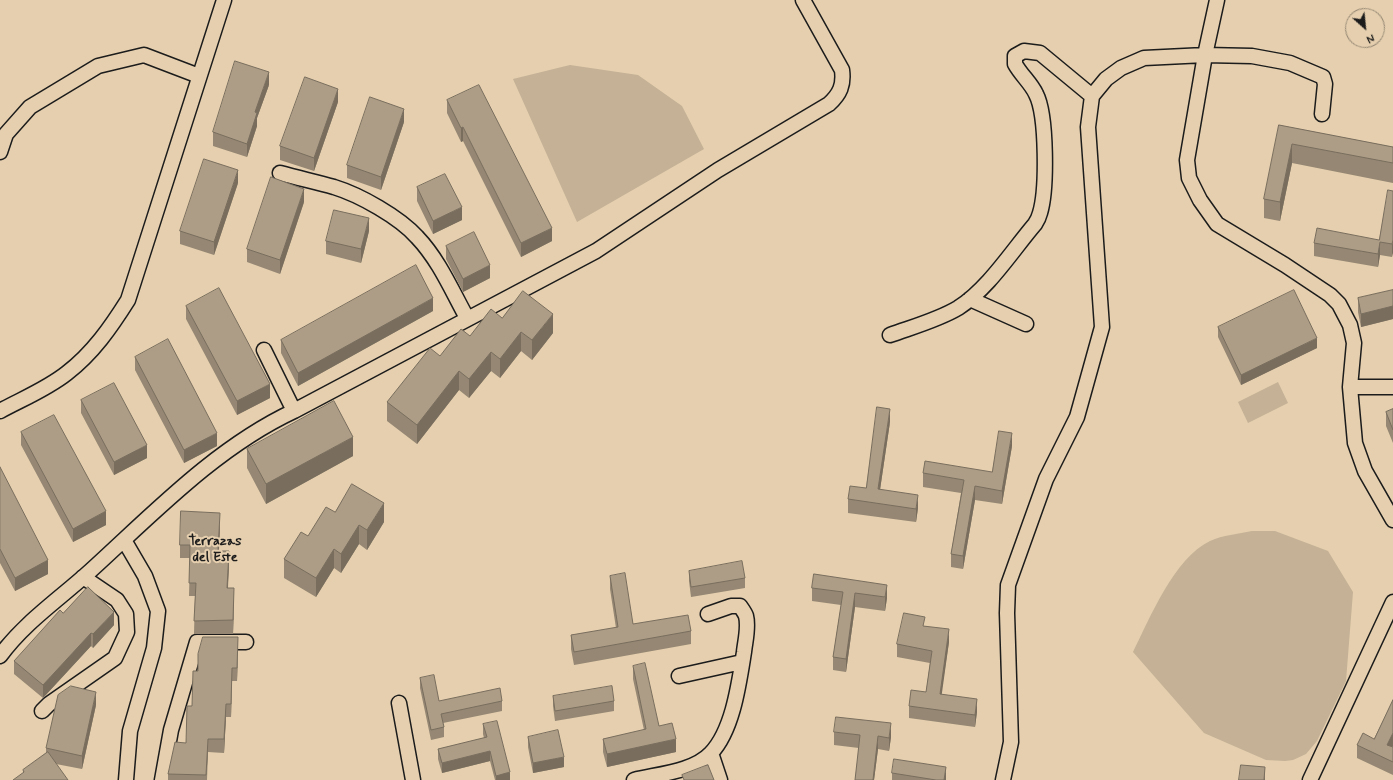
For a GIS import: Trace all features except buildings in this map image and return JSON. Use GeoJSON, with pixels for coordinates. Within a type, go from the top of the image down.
{"type":"FeatureCollection","features":[{"type":"Feature","properties":{"kind":"street"},"geometry":{"type":"LineString","coordinates":[[0,411],[67,374],[95,348],[128,300],[198,76],[224,0]]}},
{"type":"Feature","properties":{"kind":"street"},"geometry":{"type":"LineString","coordinates":[[0,656],[25,626],[83,577],[182,487],[231,448],[269,423],[596,250],[718,170],[829,104],[836,98],[841,89],[843,80],[842,70],[803,0]]}},
{"type":"Feature","properties":{"kind":"street"},"geometry":{"type":"LineString","coordinates":[[1217,0],[1205,55],[1187,160],[1189,178],[1200,200],[1217,224],[1310,282],[1339,304],[1350,325],[1354,343],[1350,387],[1355,443],[1365,471],[1393,520]]}},
{"type":"Feature","properties":{"kind":"street"},"geometry":{"type":"LineString","coordinates":[[890,335],[932,320],[957,308],[970,299],[982,288],[1035,224],[1040,213],[1044,168],[1043,118],[1037,96],[1029,82],[1015,64],[1015,56],[1024,51],[1040,53],[1092,96]]}},
{"type":"Feature","properties":{"kind":"street"},"geometry":{"type":"LineString","coordinates":[[0,152],[6,134],[30,107],[98,66],[144,55],[198,76]]}},
{"type":"Feature","properties":{"kind":"street"},"geometry":{"type":"LineString","coordinates":[[1003,780],[1011,742],[1007,612],[1008,585],[1046,479],[1077,416],[1102,327],[1088,127],[1092,96],[1106,79],[1121,68],[1144,58],[1205,55],[1252,56],[1290,63],[1323,77],[1325,84],[1322,114]]}},
{"type":"Feature","properties":{"kind":"street"},"geometry":{"type":"LineString","coordinates":[[280,173],[335,187],[363,200],[392,217],[417,237],[442,272],[467,318]]}},
{"type":"Feature","properties":{"kind":"street"},"geometry":{"type":"LineString","coordinates":[[970,299],[1026,324]]}},
{"type":"Feature","properties":{"kind":"street"},"geometry":{"type":"LineString","coordinates":[[264,350],[294,411]]}},
{"type":"Feature","properties":{"kind":"street"},"geometry":{"type":"LineString","coordinates":[[1350,387],[1393,387]]}},
{"type":"Feature","properties":{"kind":"street"},"geometry":{"type":"LineString","coordinates":[[124,540],[145,576],[158,611],[154,648],[130,731],[126,780]]}},
{"type":"Feature","properties":{"kind":"street"},"geometry":{"type":"LineString","coordinates":[[42,710],[115,658],[127,632],[126,614],[117,600],[83,577]]}},
{"type":"Feature","properties":{"kind":"street"},"geometry":{"type":"LineString","coordinates":[[1310,780],[1393,602]]}},
{"type":"Feature","properties":{"kind":"street"},"geometry":{"type":"LineString","coordinates":[[634,780],[684,768],[698,763],[711,753],[720,741],[727,726],[738,691],[747,633],[746,616],[740,606],[708,614]]}},
{"type":"Feature","properties":{"kind":"street"},"geometry":{"type":"LineString","coordinates":[[162,780],[171,730],[197,642],[246,642]]}},
{"type":"Feature","properties":{"kind":"street"},"geometry":{"type":"LineString","coordinates":[[678,676],[742,662]]}},
{"type":"Feature","properties":{"kind":"street"},"geometry":{"type":"LineString","coordinates":[[399,703],[413,780]]}},
{"type":"Feature","properties":{"kind":"street"},"geometry":{"type":"LineString","coordinates":[[711,753],[720,780]]}},
{"type":"Feature","properties":{"kind":"shaded area"},"geometry":{"type":"Polygon","coordinates":[[[570,65],[638,75],[682,106],[704,149],[577,222],[513,79],[570,65]]]}},
{"type":"Feature","properties":{"kind":"shaded area"},"geometry":{"type":"Polygon","coordinates":[[[1278,382],[1288,403],[1248,423],[1238,402],[1278,382]]]}},
{"type":"Feature","properties":{"kind":"shaded area"},"geometry":{"type":"Polygon","coordinates":[[[1252,531],[1275,531],[1328,551],[1353,592],[1346,681],[1317,741],[1306,754],[1293,760],[1266,760],[1204,733],[1133,652],[1164,590],[1185,561],[1197,549],[1210,541],[1225,536],[1252,531]]]}},
{"type":"Feature","properties":{"kind":"district","name":"Terrazas del Este"},"geometry":{"type":"Point","coordinates":[215,550]}}]}
